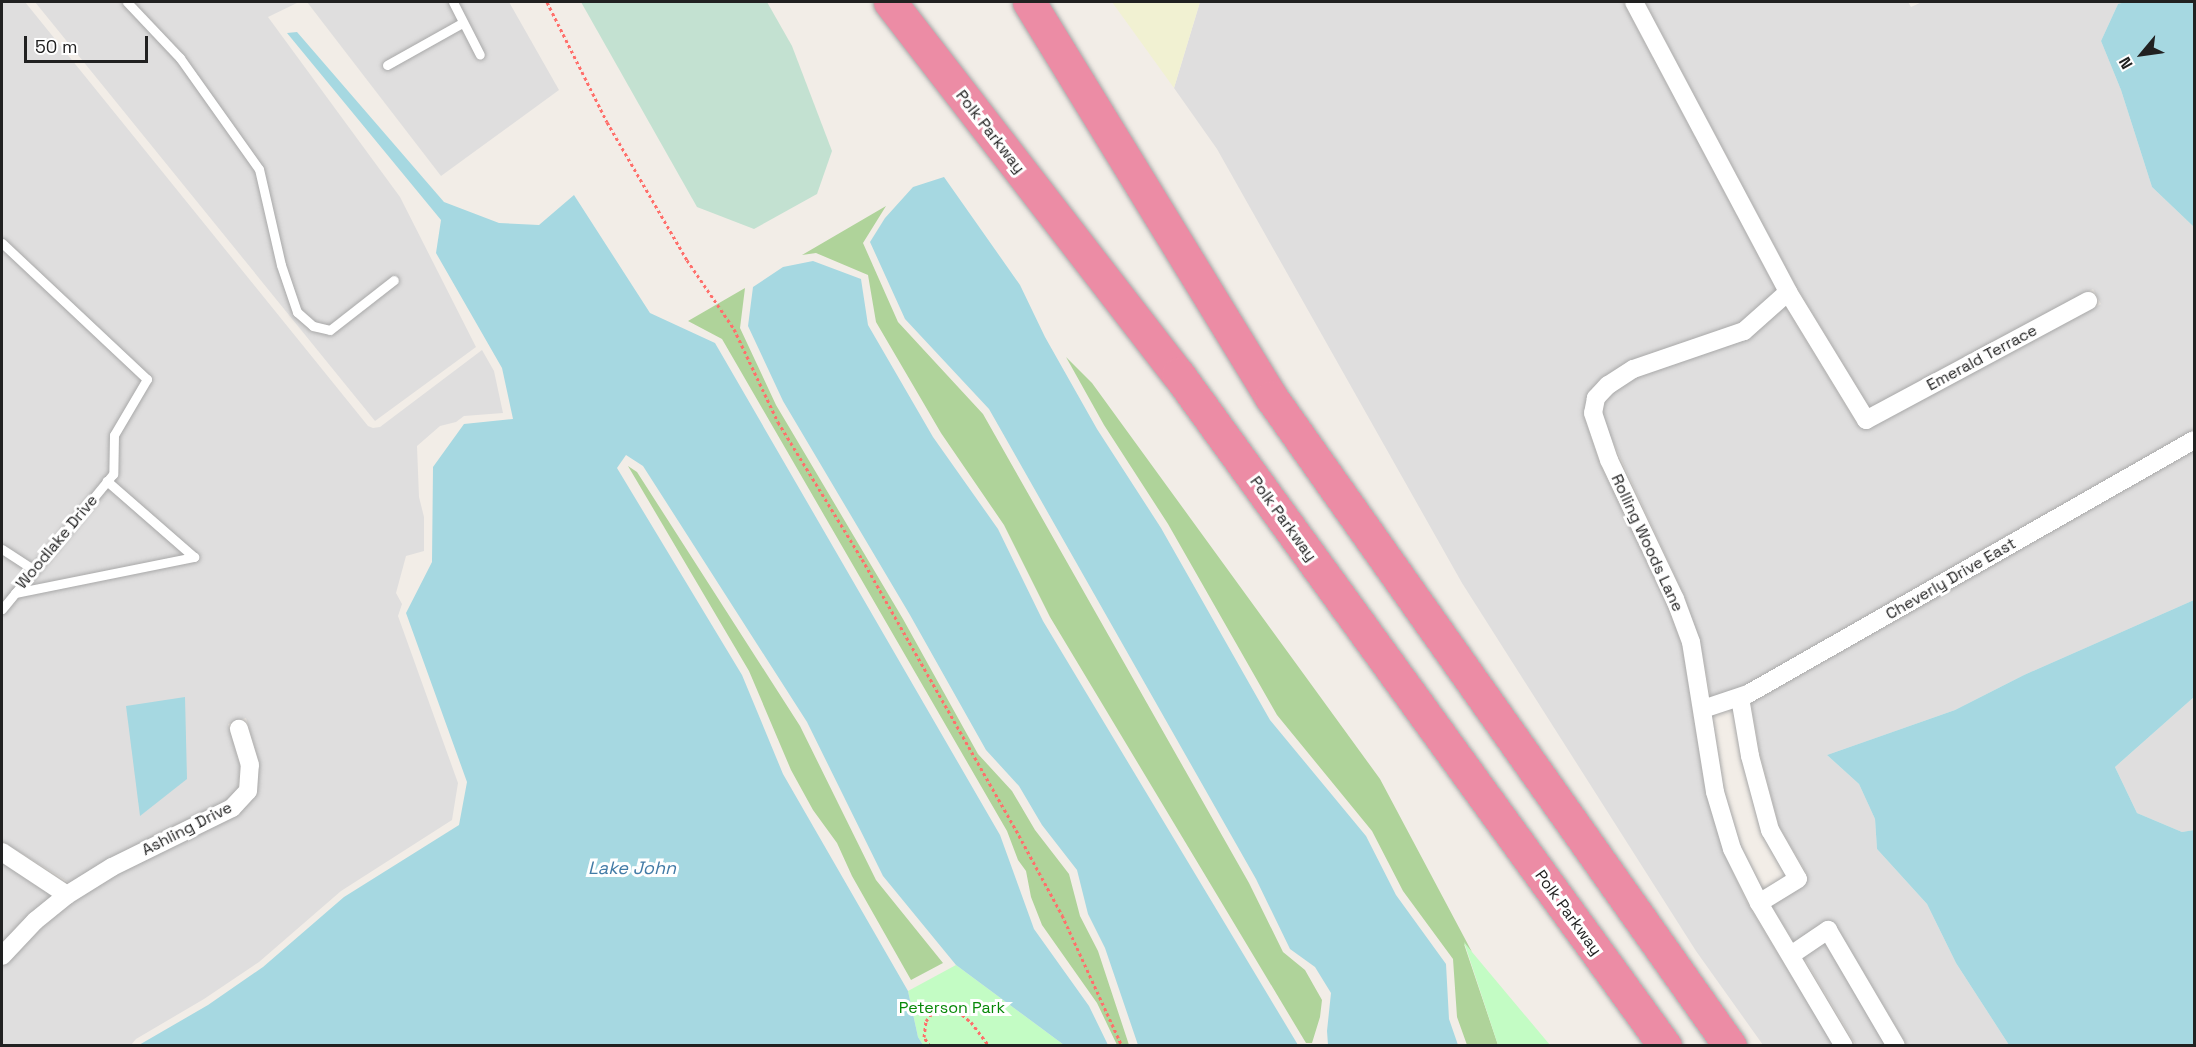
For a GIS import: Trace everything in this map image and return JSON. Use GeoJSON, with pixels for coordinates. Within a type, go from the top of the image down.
{"type":"FeatureCollection","features":[{"type":"Feature","properties":{"kind":"highway","name":"Polk Parkway"},"geometry":{"type":"LineString","coordinates":[[890,2],[1178,374],[1665,1046]]}},
{"type":"Feature","properties":{"kind":"highway"},"geometry":{"type":"LineString","coordinates":[[1029,2],[1271,397],[1730,1046]]}},
{"type":"Feature","properties":{"kind":"street"},"geometry":{"type":"LineString","coordinates":[[1634,2],[1788,292]]}},
{"type":"Feature","properties":{"kind":"street","name":"Emerald Terrace"},"geometry":{"type":"LineString","coordinates":[[1788,292],[1866,420],[2088,301]]}},
{"type":"Feature","properties":{"kind":"street","name":"Rolling Woods Lane"},"geometry":{"type":"LineString","coordinates":[[1788,292],[1744,331],[1633,369],[1608,385],[1596,398],[1593,413],[1609,460],[1679,610],[1691,642],[1709,757],[1723,822],[1732,849],[1759,903],[1844,1046]]}},
{"type":"Feature","properties":{"kind":"street","name":"Cheverly Drive East"},"geometry":{"type":"LineString","coordinates":[[1703,709],[1740,698],[2194,440]]}},
{"type":"Feature","properties":{"kind":"street"},"geometry":{"type":"LineString","coordinates":[[1740,698],[1750,756],[1770,830],[1798,879],[1759,903]]}},
{"type":"Feature","properties":{"kind":"street","name":"Ashling Drive"},"geometry":{"type":"LineString","coordinates":[[2,956],[35,921],[67,895],[122,862],[232,808],[248,791],[250,765],[239,729]]}},
{"type":"Feature","properties":{"kind":"street"},"geometry":{"type":"LineString","coordinates":[[2,852],[67,895]]}},
{"type":"Feature","properties":{"kind":"street"},"geometry":{"type":"LineString","coordinates":[[1791,955],[1828,930],[1896,1046]]}},
{"type":"Feature","properties":{"kind":"lane"},"geometry":{"type":"LineString","coordinates":[[127,2],[180,58],[259,169],[281,265],[297,312],[313,326],[330,330],[394,280]]}},
{"type":"Feature","properties":{"kind":"lane"},"geometry":{"type":"LineString","coordinates":[[453,2],[480,55]]}},
{"type":"Feature","properties":{"kind":"lane"},"geometry":{"type":"LineString","coordinates":[[387,65],[462,23]]}},
{"type":"Feature","properties":{"kind":"lane"},"geometry":{"type":"LineString","coordinates":[[2,243],[147,379],[114,435],[110,478],[194,557],[15,593]]}},
{"type":"Feature","properties":{"kind":"lane","name":"Woodlake Drive"},"geometry":{"type":"LineString","coordinates":[[2,609],[110,478]]}},
{"type":"Feature","properties":{"kind":"lane"},"geometry":{"type":"LineString","coordinates":[[2,549],[34,570]]}},
{"type":"Feature","properties":{"kind":"path"},"geometry":{"type":"LineString","coordinates":[[547,2],[607,122],[687,260],[734,329],[778,422],[862,559],[1016,830],[1062,915],[1122,1046]]}},
{"type":"Feature","properties":{"kind":"path"},"geometry":{"type":"LineString","coordinates":[[930,1046],[924,1037],[926,1021],[936,1008],[953,1007],[971,1022],[989,1046]]}},
{"type":"Feature","properties":{"kind":"shaded area"},"geometry":{"type":"Polygon","coordinates":[[[2,2],[25,2],[368,426],[380,427],[482,350],[494,371],[503,413],[464,416],[456,422],[440,426],[417,446],[419,497],[424,517],[424,551],[406,556],[396,593],[402,604],[398,616],[458,783],[452,820],[341,891],[259,962],[204,999],[136,1039],[131,1045],[2,1045],[2,968],[41,927],[74,901],[116,875],[236,815],[257,791],[259,762],[246,718],[228,724],[240,766],[238,788],[227,801],[158,834],[70,883],[2,841],[2,2]]]}},
{"type":"Feature","properties":{"kind":"shaded area"},"geometry":{"type":"Polygon","coordinates":[[[35,2],[299,2],[268,17],[400,197],[476,347],[375,421],[35,2]]]}},
{"type":"Feature","properties":{"kind":"shaded area"},"geometry":{"type":"Polygon","coordinates":[[[307,2],[509,2],[559,90],[441,176],[307,2]]]}},
{"type":"Feature","properties":{"kind":"shaded area"},"geometry":{"type":"Polygon","coordinates":[[[1200,2],[1623,2],[1777,291],[1740,323],[1587,397],[1584,416],[1600,464],[1666,603],[1682,645],[1706,794],[1724,853],[1746,901],[1833,1045],[1763,1045],[1696,951],[1462,583],[1217,149],[1174,88],[1200,2]]]}},
{"type":"Feature","properties":{"kind":"shaded area"},"geometry":{"type":"Polygon","coordinates":[[[1645,2],[1908,2],[1911,7],[1922,2],[2125,2],[2118,4],[2101,41],[2121,90],[2152,187],[2194,227],[2194,430],[1738,690],[1711,698],[1700,640],[1684,595],[1608,431],[1602,412],[1605,402],[1614,391],[1636,377],[1747,339],[1785,306],[1857,424],[1870,427],[2101,304],[2093,289],[1870,408],[1796,286],[1645,2]]]}},
{"type":"Feature","properties":{"kind":"shaded area"},"geometry":{"type":"Polygon","coordinates":[[[2194,450],[2194,600],[2024,675],[1955,710],[1827,755],[1859,784],[1875,819],[1877,849],[1927,904],[1956,963],[2009,1045],[1907,1045],[1836,925],[1822,923],[1794,942],[1771,905],[1803,886],[1807,874],[1779,826],[1760,754],[1751,703],[2194,450]]]}},
{"type":"Feature","properties":{"kind":"shaded area"},"geometry":{"type":"Polygon","coordinates":[[[2194,697],[2194,830],[2182,832],[2137,813],[2115,767],[2194,697]]]}},
{"type":"Feature","properties":{"kind":"shaded area"},"geometry":{"type":"Polygon","coordinates":[[[2,863],[52,896],[2,943],[2,863]]]}},
{"type":"Feature","properties":{"kind":"shaded area"},"geometry":{"type":"Polygon","coordinates":[[[1824,942],[1885,1045],[1856,1045],[1803,956],[1824,942]]]}},
{"type":"Feature","properties":{"kind":"green space"},"geometry":{"type":"Polygon","coordinates":[[[581,2],[767,2],[792,46],[832,151],[817,194],[754,229],[697,207],[581,2]]]}},
{"type":"Feature","properties":{"kind":"green space"},"geometry":{"type":"Polygon","coordinates":[[[1112,2],[1200,2],[1174,88],[1112,2]]]}},
{"type":"Feature","properties":{"kind":"green space"},"geometry":{"type":"Polygon","coordinates":[[[886,206],[863,243],[898,322],[983,414],[1249,883],[1283,952],[1305,970],[1322,1000],[1320,1017],[1312,1043],[1306,1043],[1050,617],[1004,525],[941,433],[876,322],[868,275],[816,253],[802,255],[886,206]]]}},
{"type":"Feature","properties":{"kind":"green space"},"geometry":{"type":"Polygon","coordinates":[[[745,288],[740,328],[776,405],[903,619],[978,754],[1012,791],[1035,830],[1069,874],[1080,916],[1098,951],[1129,1045],[1117,1045],[1097,1003],[1042,925],[1031,897],[1026,871],[1018,860],[1007,831],[722,339],[688,321],[745,288]]]}},
{"type":"Feature","properties":{"kind":"green space"},"geometry":{"type":"Polygon","coordinates":[[[1066,357],[1092,383],[1380,779],[1472,952],[1464,944],[1498,1045],[1467,1045],[1457,1017],[1453,959],[1403,891],[1372,831],[1277,715],[1168,524],[1104,425],[1066,357]]]}},
{"type":"Feature","properties":{"kind":"green space"},"geometry":{"type":"Polygon","coordinates":[[[628,466],[637,472],[800,726],[876,880],[943,963],[911,980],[852,876],[837,843],[813,810],[791,770],[749,671],[628,466]]]}},
{"type":"Feature","properties":{"kind":"green space"},"geometry":{"type":"Polygon","coordinates":[[[1464,942],[1472,952],[1550,1045],[1498,1045],[1464,942]]]}},
{"type":"Feature","properties":{"kind":"green space","name":"Peterson Park"},"geometry":{"type":"Polygon","coordinates":[[[956,965],[1064,1045],[923,1045],[918,1037],[908,991],[956,965]]]}},
{"type":"Feature","properties":{"kind":"water"},"geometry":{"type":"Polygon","coordinates":[[[2125,2],[2194,2],[2194,227],[2152,187],[2121,90],[2101,41],[2118,4],[2125,2]]]}},
{"type":"Feature","properties":{"kind":"water","name":"Lake John"},"geometry":{"type":"Polygon","coordinates":[[[297,32],[444,202],[499,223],[539,225],[574,195],[650,313],[715,343],[1000,835],[1034,929],[1089,1006],[1108,1045],[1064,1045],[956,965],[883,876],[807,722],[643,466],[626,455],[617,468],[742,675],[783,774],[908,991],[918,1037],[923,1045],[139,1045],[208,1005],[263,967],[344,897],[459,825],[467,782],[406,613],[432,562],[433,467],[464,424],[513,419],[502,368],[436,253],[441,220],[287,33],[297,32]]]}},
{"type":"Feature","properties":{"kind":"water"},"geometry":{"type":"Polygon","coordinates":[[[944,177],[1020,285],[1045,337],[1097,429],[1161,528],[1270,720],[1366,836],[1396,895],[1446,964],[1449,1019],[1458,1045],[1328,1045],[1327,1031],[1331,993],[1315,967],[1290,949],[1256,879],[989,409],[905,319],[870,242],[885,218],[913,187],[944,177]]]}},
{"type":"Feature","properties":{"kind":"water"},"geometry":{"type":"Polygon","coordinates":[[[813,261],[861,279],[868,325],[933,437],[998,529],[1043,621],[1298,1045],[1138,1045],[1105,948],[1088,914],[1077,870],[1042,825],[1019,786],[986,750],[910,615],[783,401],[748,326],[753,287],[783,267],[813,261]]]}},
{"type":"Feature","properties":{"kind":"water"},"geometry":{"type":"Polygon","coordinates":[[[2194,600],[2194,697],[2115,767],[2137,813],[2182,832],[2194,830],[2194,1045],[2009,1045],[1956,963],[1927,904],[1877,849],[1875,819],[1859,784],[1827,755],[1955,710],[2024,675],[2194,600]]]}},
{"type":"Feature","properties":{"kind":"water"},"geometry":{"type":"Polygon","coordinates":[[[185,697],[187,779],[140,816],[126,706],[185,697]]]}}]}
